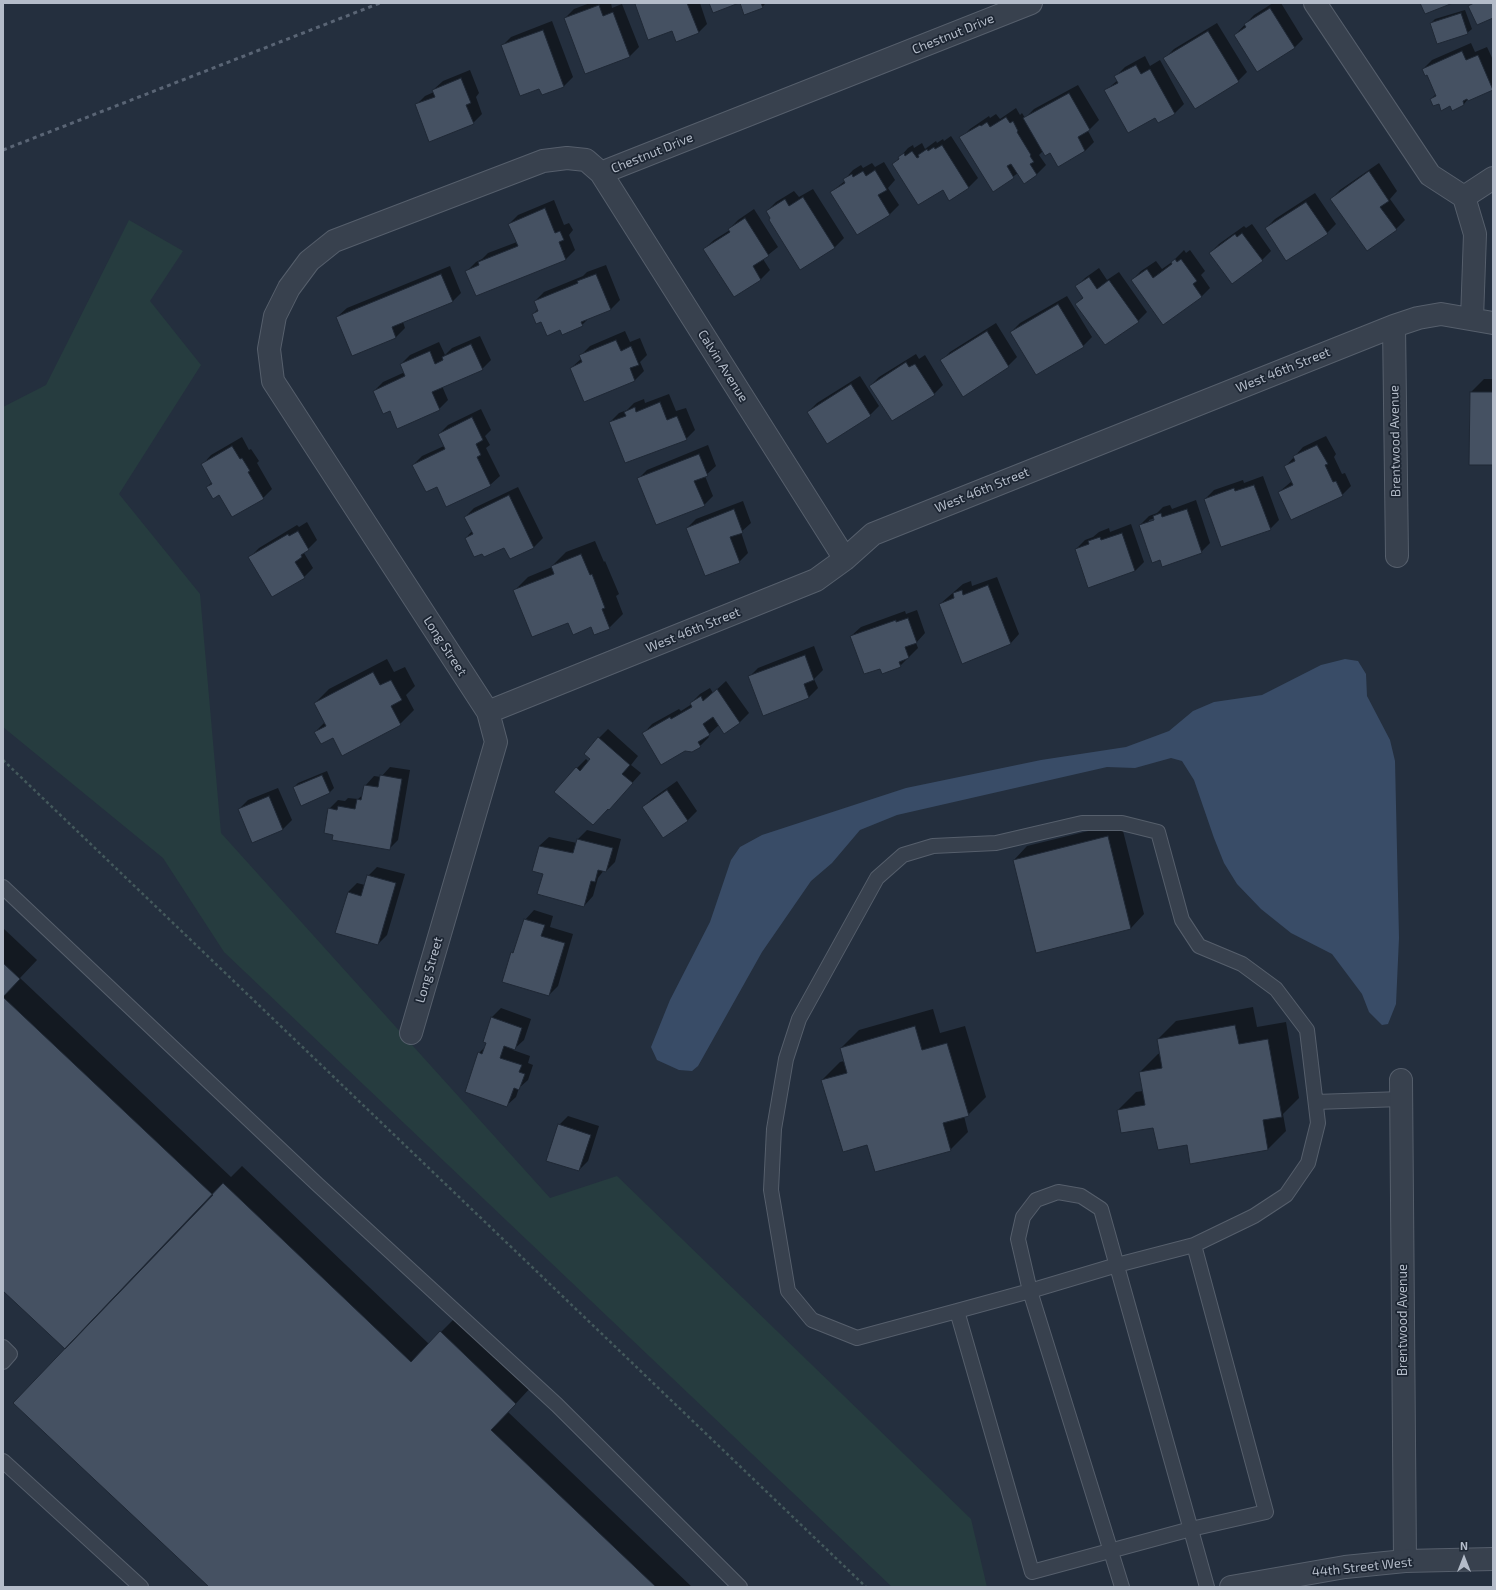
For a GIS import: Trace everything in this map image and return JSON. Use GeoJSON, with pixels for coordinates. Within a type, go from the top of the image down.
{"type":"FeatureCollection","features":[{"type":"Feature","properties":{"kind":"street","name":"Chestnut Drive"},"geometry":{"type":"LineString","coordinates":[[289,288],[309,261],[334,241],[543,161],[567,158],[586,160],[601,173],[1031,3]]}},
{"type":"Feature","properties":{"kind":"street"},"geometry":{"type":"LineString","coordinates":[[1315,3],[1430,175],[1464,198],[1475,234],[1483,321]]}},
{"type":"Feature","properties":{"kind":"street","name":"Calvin Avenue"},"geometry":{"type":"LineString","coordinates":[[601,173],[845,558]]}},
{"type":"Feature","properties":{"kind":"street"},"geometry":{"type":"LineString","coordinates":[[1464,198],[1493,178]]}},
{"type":"Feature","properties":{"kind":"street","name":"Long Street"},"geometry":{"type":"LineString","coordinates":[[289,288],[275,316],[269,349],[273,381],[488,712],[496,742],[411,1033]]}},
{"type":"Feature","properties":{"kind":"street","name":"West 46th Street"},"geometry":{"type":"LineString","coordinates":[[488,712],[816,580],[873,534],[1394,326],[1418,318],[1440,314],[1483,321]]}},
{"type":"Feature","properties":{"kind":"street","name":"Brentwood Avenue"},"geometry":{"type":"LineString","coordinates":[[1394,326],[1397,556]]}},
{"type":"Feature","properties":{"kind":"street","name":"Brentwood Avenue"},"geometry":{"type":"LineString","coordinates":[[1401,1089],[1405,1561]]}},
{"type":"Feature","properties":{"kind":"street","name":"44th Street West"},"geometry":{"type":"LineString","coordinates":[[1231,1587],[1318,1571],[1405,1561],[1493,1559]]}},
{"type":"Feature","properties":{"kind":"lane"},"geometry":{"type":"LineString","coordinates":[[1082,823],[1122,823],[1158,832],[1182,920],[1199,946],[1242,964],[1276,989],[1307,1030],[1318,1123],[1308,1163],[1286,1195],[1254,1216],[1194,1246],[1117,1265],[1030,1292],[857,1338],[812,1320],[788,1291],[771,1190],[774,1129],[786,1059],[799,1019],[877,878],[903,855],[933,846],[996,842],[1082,823]]}},
{"type":"Feature","properties":{"kind":"lane"},"geometry":{"type":"LineString","coordinates":[[3,887],[317,1184],[557,1405],[740,1587]]}},
{"type":"Feature","properties":{"kind":"lane"},"geometry":{"type":"LineString","coordinates":[[1316,1102],[1351,1100],[1401,1089]]}},
{"type":"Feature","properties":{"kind":"lane"},"geometry":{"type":"LineString","coordinates":[[1122,1587],[1030,1292],[1018,1239],[1023,1217],[1036,1200],[1058,1192],[1081,1196],[1101,1209],[1207,1587]]}},
{"type":"Feature","properties":{"kind":"lane"},"geometry":{"type":"LineString","coordinates":[[957,1311],[1032,1572],[1111,1552],[1191,1529],[1266,1512],[1194,1246]]}},
{"type":"Feature","properties":{"kind":"lane"},"geometry":{"type":"LineString","coordinates":[[3,1347],[10,1354],[3,1362]]}},
{"type":"Feature","properties":{"kind":"lane"},"geometry":{"type":"LineString","coordinates":[[3,1461],[141,1587]]}},
{"type":"Feature","properties":{"kind":"path"},"geometry":{"type":"LineString","coordinates":[[3,760],[866,1587]]}},
{"type":"Feature","properties":{"kind":"green space"},"geometry":{"type":"Polygon","coordinates":[[[129,220],[183,251],[150,301],[201,365],[119,494],[200,594],[221,833],[550,1198],[617,1176],[971,1519],[987,1587],[892,1587],[224,952],[163,858],[3,727],[3,407],[46,385],[129,220]]]}},
{"type":"Feature","properties":{"kind":"water"},"geometry":{"type":"Polygon","coordinates":[[[1345,659],[1358,661],[1366,674],[1367,696],[1390,740],[1395,761],[1399,938],[1396,1004],[1388,1024],[1382,1025],[1369,1012],[1362,994],[1332,954],[1291,933],[1261,909],[1237,884],[1224,863],[1194,780],[1182,761],[1171,758],[1135,768],[1107,767],[897,815],[860,830],[832,863],[811,881],[762,952],[698,1066],[692,1071],[679,1070],[657,1060],[651,1047],[670,1000],[710,922],[731,860],[740,847],[762,835],[906,788],[1041,760],[1126,747],[1169,731],[1193,711],[1214,702],[1262,695],[1321,665],[1345,659]]]}},
{"type":"Feature","properties":{"kind":"building"},"geometry":{"type":"Polygon","coordinates":[[[687,3],[699,33],[676,42],[672,31],[648,40],[635,4],[687,3]]]}},
{"type":"Feature","properties":{"kind":"building"},"geometry":{"type":"Polygon","coordinates":[[[709,3],[739,3],[713,13],[709,3]]]}},
{"type":"Feature","properties":{"kind":"building"},"geometry":{"type":"Polygon","coordinates":[[[740,3],[761,3],[763,8],[744,15],[740,3]]]}},
{"type":"Feature","properties":{"kind":"building"},"geometry":{"type":"Polygon","coordinates":[[[1420,3],[1453,3],[1425,14],[1420,3]]]}},
{"type":"Feature","properties":{"kind":"building"},"geometry":{"type":"Polygon","coordinates":[[[1474,3],[1493,3],[1493,18],[1477,25],[1468,6],[1474,3]]]}},
{"type":"Feature","properties":{"kind":"building"},"geometry":{"type":"Polygon","coordinates":[[[599,5],[603,16],[613,12],[630,57],[585,74],[564,18],[599,5]]]}},
{"type":"Feature","properties":{"kind":"building"},"geometry":{"type":"Polygon","coordinates":[[[1270,8],[1295,48],[1257,72],[1234,35],[1246,27],[1244,24],[1270,8]]]}},
{"type":"Feature","properties":{"kind":"building"},"geometry":{"type":"Polygon","coordinates":[[[1461,13],[1468,34],[1437,44],[1430,23],[1461,13]]]}},
{"type":"Feature","properties":{"kind":"building"},"geometry":{"type":"Polygon","coordinates":[[[543,30],[564,87],[542,95],[539,89],[520,96],[501,45],[543,30]]]}},
{"type":"Feature","properties":{"kind":"building"},"geometry":{"type":"Polygon","coordinates":[[[1208,31],[1239,82],[1195,109],[1163,58],[1208,31]]]}},
{"type":"Feature","properties":{"kind":"building"},"geometry":{"type":"Polygon","coordinates":[[[1462,51],[1466,60],[1478,55],[1493,90],[1468,101],[1467,99],[1463,101],[1464,105],[1452,111],[1450,106],[1441,111],[1439,104],[1433,106],[1430,99],[1436,96],[1427,75],[1425,76],[1422,69],[1462,51]]]}},
{"type":"Feature","properties":{"kind":"building"},"geometry":{"type":"Polygon","coordinates":[[[1136,65],[1141,74],[1150,69],[1175,114],[1158,123],[1155,118],[1128,133],[1104,90],[1118,83],[1114,76],[1136,65]]]}},
{"type":"Feature","properties":{"kind":"building"},"geometry":{"type":"Polygon","coordinates":[[[461,78],[471,103],[466,105],[474,124],[429,142],[415,104],[435,97],[432,90],[461,78]]]}},
{"type":"Feature","properties":{"kind":"building"},"geometry":{"type":"Polygon","coordinates":[[[1069,93],[1090,130],[1078,137],[1085,151],[1058,167],[1050,153],[1045,156],[1023,118],[1069,93]]]}},
{"type":"Feature","properties":{"kind":"building"},"geometry":{"type":"Polygon","coordinates":[[[1006,117],[1010,123],[1013,121],[1018,131],[1017,132],[1031,155],[1030,156],[1034,162],[1030,164],[1037,175],[1024,184],[1011,164],[1007,166],[1014,178],[993,192],[959,137],[987,122],[990,127],[1006,117]]]}},
{"type":"Feature","properties":{"kind":"building"},"geometry":{"type":"Polygon","coordinates":[[[942,145],[969,188],[949,201],[943,190],[918,205],[892,164],[904,153],[905,156],[912,151],[917,158],[919,157],[918,155],[927,149],[928,151],[934,147],[935,149],[942,145]]]}},
{"type":"Feature","properties":{"kind":"building"},"geometry":{"type":"Polygon","coordinates":[[[875,170],[887,190],[878,195],[890,215],[857,235],[830,192],[845,183],[843,179],[852,174],[853,177],[863,171],[866,176],[875,170]]]}},
{"type":"Feature","properties":{"kind":"building"},"geometry":{"type":"Polygon","coordinates":[[[1369,171],[1389,201],[1380,207],[1397,230],[1367,251],[1330,199],[1369,171]]]}},
{"type":"Feature","properties":{"kind":"building"},"geometry":{"type":"Polygon","coordinates":[[[803,197],[835,248],[800,270],[769,220],[770,218],[766,211],[785,199],[789,206],[803,197]]]}},
{"type":"Feature","properties":{"kind":"building"},"geometry":{"type":"Polygon","coordinates":[[[1306,202],[1328,234],[1286,261],[1265,228],[1306,202]]]}},
{"type":"Feature","properties":{"kind":"building"},"geometry":{"type":"Polygon","coordinates":[[[545,208],[555,233],[560,231],[564,240],[559,242],[566,260],[476,296],[465,271],[479,265],[478,262],[518,246],[508,224],[545,208]]]}},
{"type":"Feature","properties":{"kind":"building"},"geometry":{"type":"Polygon","coordinates":[[[745,218],[769,256],[753,266],[761,280],[734,297],[703,249],[730,232],[728,229],[745,218]]]}},
{"type":"Feature","properties":{"kind":"building"},"geometry":{"type":"Polygon","coordinates":[[[1242,233],[1263,261],[1232,284],[1209,253],[1235,234],[1237,237],[1242,233]]]}},
{"type":"Feature","properties":{"kind":"building"},"geometry":{"type":"Polygon","coordinates":[[[1175,259],[1177,262],[1181,259],[1197,281],[1193,284],[1202,297],[1163,325],[1131,280],[1147,269],[1153,278],[1172,264],[1171,262],[1175,259]]]}},
{"type":"Feature","properties":{"kind":"building"},"geometry":{"type":"Polygon","coordinates":[[[441,274],[453,302],[392,327],[396,338],[352,356],[336,317],[441,274]]]}},
{"type":"Feature","properties":{"kind":"building"},"geometry":{"type":"Polygon","coordinates":[[[596,274],[611,310],[581,322],[583,326],[562,335],[560,330],[547,336],[541,322],[536,324],[532,314],[538,311],[534,301],[596,274]]]}},
{"type":"Feature","properties":{"kind":"building"},"geometry":{"type":"Polygon","coordinates":[[[1089,277],[1097,289],[1109,280],[1139,322],[1105,345],[1075,304],[1083,298],[1075,286],[1089,277]]]}},
{"type":"Feature","properties":{"kind":"building"},"geometry":{"type":"Polygon","coordinates":[[[1058,304],[1084,347],[1036,375],[1010,332],[1058,304]]]}},
{"type":"Feature","properties":{"kind":"building"},"geometry":{"type":"Polygon","coordinates":[[[987,331],[1009,367],[963,397],[940,360],[987,331]]]}},
{"type":"Feature","properties":{"kind":"building"},"geometry":{"type":"Polygon","coordinates":[[[616,340],[621,351],[631,346],[639,365],[630,368],[635,381],[584,402],[570,368],[582,362],[579,355],[616,340]]]}},
{"type":"Feature","properties":{"kind":"building"},"geometry":{"type":"Polygon","coordinates":[[[471,344],[483,370],[432,392],[440,410],[397,429],[390,411],[383,414],[373,391],[405,376],[400,364],[430,351],[435,364],[443,360],[442,357],[471,344]]]}},
{"type":"Feature","properties":{"kind":"building"},"geometry":{"type":"Polygon","coordinates":[[[906,362],[909,367],[915,364],[935,395],[892,421],[869,386],[906,362]]]}},
{"type":"Feature","properties":{"kind":"building"},"geometry":{"type":"Polygon","coordinates":[[[851,384],[871,416],[827,444],[807,412],[851,384]]]}},
{"type":"Feature","properties":{"kind":"building"},"geometry":{"type":"Polygon","coordinates":[[[1470,392],[1493,392],[1493,465],[1469,465],[1470,392]]]}},
{"type":"Feature","properties":{"kind":"building"},"geometry":{"type":"Polygon","coordinates":[[[660,402],[667,420],[677,416],[687,440],[625,463],[609,422],[626,416],[624,412],[635,407],[636,412],[660,402]]]}},
{"type":"Feature","properties":{"kind":"building"},"geometry":{"type":"Polygon","coordinates":[[[472,417],[483,440],[476,444],[481,455],[477,457],[491,486],[446,507],[437,487],[426,492],[412,465],[445,449],[438,434],[472,417]]]}},
{"type":"Feature","properties":{"kind":"building"},"geometry":{"type":"Polygon","coordinates":[[[1317,445],[1328,464],[1325,465],[1333,482],[1336,481],[1343,496],[1291,520],[1278,492],[1293,485],[1284,466],[1295,461],[1293,456],[1317,445]]]}},
{"type":"Feature","properties":{"kind":"building"},"geometry":{"type":"Polygon","coordinates":[[[232,446],[250,471],[248,472],[264,499],[232,517],[219,495],[213,499],[206,487],[212,484],[201,464],[232,446]]]}},
{"type":"Feature","properties":{"kind":"building"},"geometry":{"type":"Polygon","coordinates":[[[699,454],[708,476],[694,481],[705,506],[656,525],[637,478],[699,454]]]}},
{"type":"Feature","properties":{"kind":"building"},"geometry":{"type":"Polygon","coordinates":[[[1254,485],[1271,530],[1221,547],[1204,499],[1234,488],[1235,491],[1254,485]]]}},
{"type":"Feature","properties":{"kind":"building"},"geometry":{"type":"Polygon","coordinates":[[[509,495],[534,548],[510,559],[504,548],[484,557],[482,554],[474,557],[465,538],[473,534],[464,517],[509,495]]]}},
{"type":"Feature","properties":{"kind":"building"},"geometry":{"type":"Polygon","coordinates":[[[734,509],[743,533],[730,537],[740,563],[705,576],[686,528],[734,509]]]}},
{"type":"Feature","properties":{"kind":"building"},"geometry":{"type":"Polygon","coordinates":[[[1187,509],[1202,553],[1162,567],[1160,560],[1152,563],[1139,525],[1154,520],[1153,516],[1161,513],[1162,517],[1187,509]]]}},
{"type":"Feature","properties":{"kind":"building"},"geometry":{"type":"Polygon","coordinates":[[[298,531],[309,550],[301,555],[302,557],[295,562],[305,578],[272,597],[248,557],[288,534],[289,536],[298,531]]]}},
{"type":"Feature","properties":{"kind":"building"},"geometry":{"type":"Polygon","coordinates":[[[1122,533],[1135,571],[1088,588],[1075,549],[1089,544],[1088,541],[1100,537],[1101,540],[1122,533]]]}},
{"type":"Feature","properties":{"kind":"building"},"geometry":{"type":"Polygon","coordinates":[[[581,554],[590,575],[592,574],[605,608],[602,609],[610,629],[594,635],[591,627],[573,635],[568,623],[532,637],[513,590],[554,574],[551,566],[581,554]]]}},
{"type":"Feature","properties":{"kind":"building"},"geometry":{"type":"Polygon","coordinates":[[[988,585],[1011,644],[962,664],[939,604],[954,598],[953,593],[962,590],[963,595],[988,585]]]}},
{"type":"Feature","properties":{"kind":"building"},"geometry":{"type":"Polygon","coordinates":[[[908,618],[917,643],[905,647],[909,658],[899,662],[901,667],[882,674],[880,669],[864,674],[850,636],[896,620],[896,622],[908,618]]]}},
{"type":"Feature","properties":{"kind":"building"},"geometry":{"type":"Polygon","coordinates":[[[805,655],[814,680],[804,684],[809,698],[763,716],[748,676],[805,655]]]}},
{"type":"Feature","properties":{"kind":"building"},"geometry":{"type":"Polygon","coordinates":[[[373,672],[380,685],[391,680],[402,700],[391,706],[401,725],[342,756],[333,738],[321,744],[314,732],[326,726],[314,703],[373,672]]]}},
{"type":"Feature","properties":{"kind":"building"},"geometry":{"type":"Polygon","coordinates":[[[717,689],[740,723],[724,734],[713,717],[703,724],[710,735],[698,742],[701,747],[692,752],[685,751],[661,765],[642,733],[670,717],[671,719],[692,707],[690,703],[701,696],[703,701],[717,689]]]}},
{"type":"Feature","properties":{"kind":"building"},"geometry":{"type":"Polygon","coordinates":[[[598,737],[630,765],[622,774],[633,783],[609,810],[608,809],[593,825],[554,792],[576,767],[580,771],[590,759],[584,754],[598,737]]]}},
{"type":"Feature","properties":{"kind":"building"},"geometry":{"type":"Polygon","coordinates":[[[322,775],[330,793],[301,806],[293,787],[322,775]]]}},
{"type":"Feature","properties":{"kind":"building"},"geometry":{"type":"Polygon","coordinates":[[[380,775],[402,779],[390,850],[332,840],[333,835],[324,833],[328,808],[337,810],[338,806],[355,809],[357,799],[361,800],[364,785],[378,787],[380,775]]]}},
{"type":"Feature","properties":{"kind":"building"},"geometry":{"type":"Polygon","coordinates":[[[667,790],[688,821],[663,838],[642,807],[667,790]]]}},
{"type":"Feature","properties":{"kind":"building"},"geometry":{"type":"Polygon","coordinates":[[[269,796],[283,830],[252,843],[238,809],[269,796]]]}},
{"type":"Feature","properties":{"kind":"building"},"geometry":{"type":"Polygon","coordinates":[[[1108,836],[1131,929],[1036,953],[1013,860],[1108,836]]]}},
{"type":"Feature","properties":{"kind":"building"},"geometry":{"type":"Polygon","coordinates":[[[577,839],[613,848],[606,872],[598,870],[595,882],[591,881],[584,907],[537,894],[543,874],[532,871],[539,846],[573,853],[577,839]]]}},
{"type":"Feature","properties":{"kind":"building"},"geometry":{"type":"Polygon","coordinates":[[[367,875],[396,883],[378,945],[335,933],[348,892],[361,896],[367,875]]]}},
{"type":"Feature","properties":{"kind":"building"},"geometry":{"type":"Polygon","coordinates":[[[524,919],[545,925],[541,936],[565,943],[549,996],[502,982],[511,952],[513,953],[524,919]]]}},
{"type":"Feature","properties":{"kind":"building"},"geometry":{"type":"Polygon","coordinates":[[[3,963],[20,979],[3,997],[3,963]]]}},
{"type":"Feature","properties":{"kind":"building"},"geometry":{"type":"Polygon","coordinates":[[[3,997],[213,1195],[65,1349],[3,1291],[3,997]]]}},
{"type":"Feature","properties":{"kind":"building"},"geometry":{"type":"Polygon","coordinates":[[[491,1017],[522,1028],[515,1050],[504,1046],[500,1058],[522,1065],[519,1072],[525,1074],[519,1090],[514,1088],[507,1107],[465,1092],[478,1052],[482,1054],[486,1043],[483,1042],[491,1017]]]}},
{"type":"Feature","properties":{"kind":"building"},"geometry":{"type":"Polygon","coordinates":[[[1235,1025],[1239,1044],[1268,1039],[1282,1117],[1263,1120],[1268,1150],[1190,1164],[1187,1145],[1158,1150],[1153,1128],[1121,1133],[1117,1110],[1145,1105],[1139,1072],[1162,1068],[1157,1039],[1235,1025]]]}},
{"type":"Feature","properties":{"kind":"building"},"geometry":{"type":"Polygon","coordinates":[[[915,1026],[922,1050],[947,1043],[969,1116],[943,1123],[951,1151],[875,1172],[867,1145],[843,1152],[821,1080],[847,1073],[840,1048],[915,1026]]]}},
{"type":"Feature","properties":{"kind":"building"},"geometry":{"type":"Polygon","coordinates":[[[558,1124],[591,1135],[579,1171],[546,1161],[558,1124]]]}},
{"type":"Feature","properties":{"kind":"building"},"geometry":{"type":"Polygon","coordinates":[[[223,1183],[411,1362],[440,1331],[516,1404],[491,1430],[656,1587],[209,1587],[13,1403],[223,1183]]]}},
{"type":"Feature","properties":{"kind":"railway"},"geometry":{"type":"LineString","coordinates":[[3,150],[380,3]]}}]}
